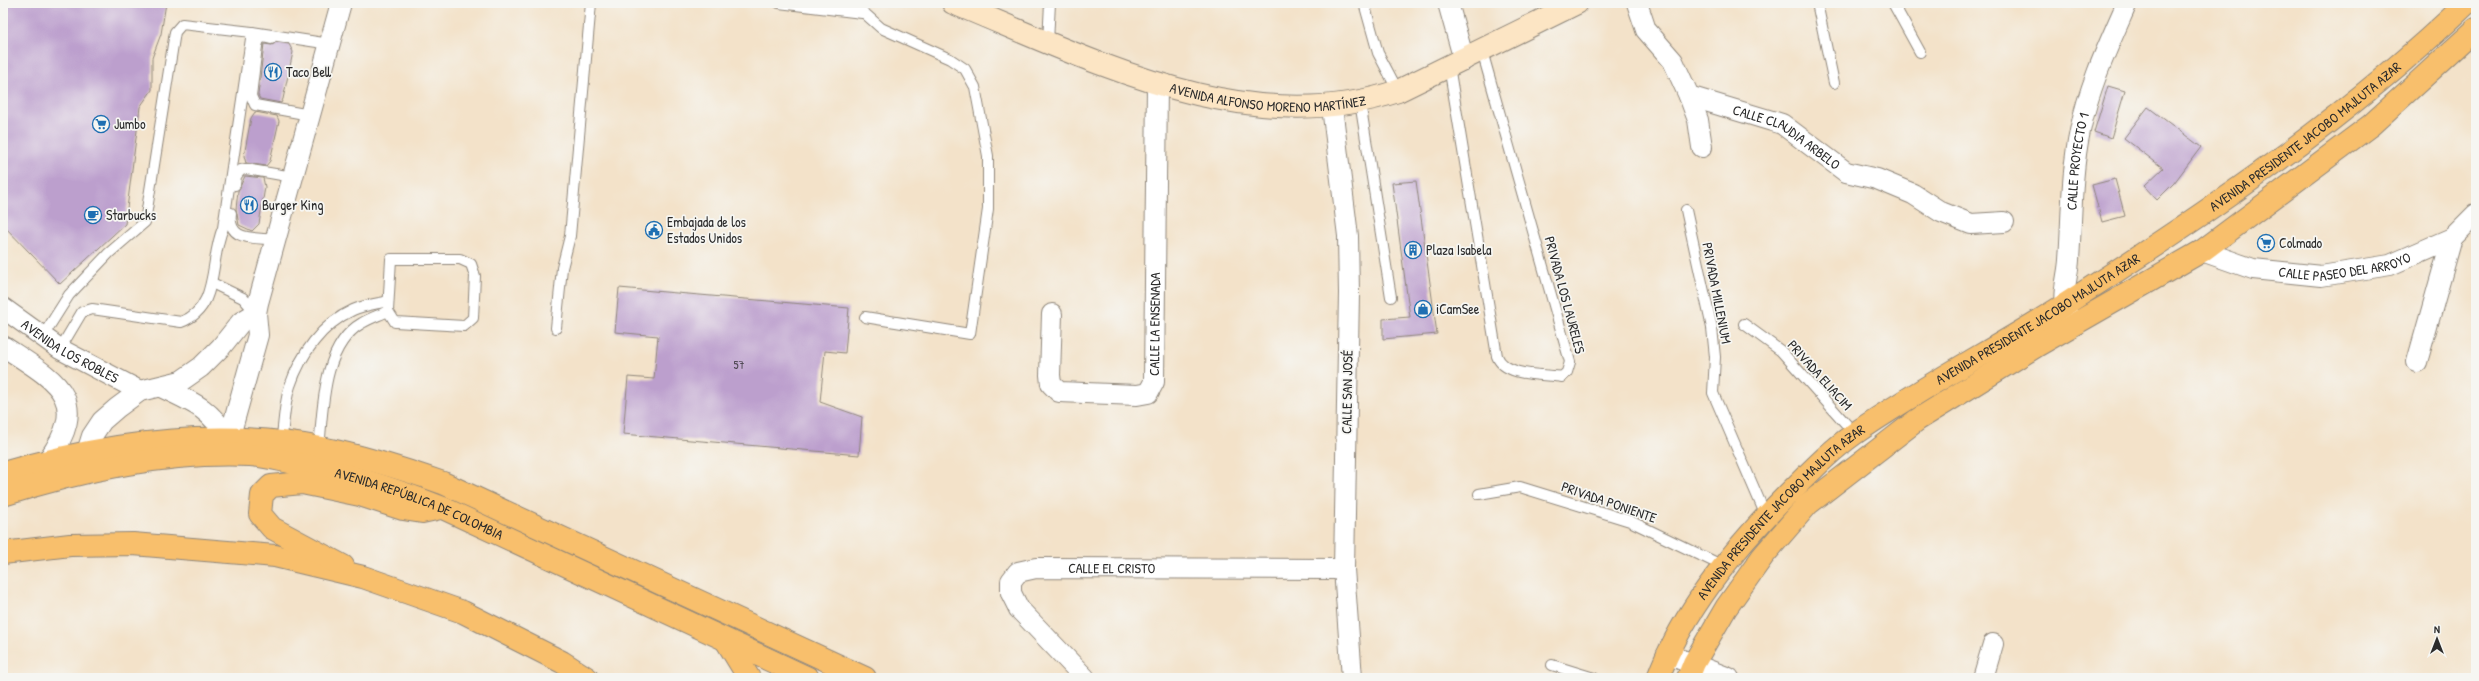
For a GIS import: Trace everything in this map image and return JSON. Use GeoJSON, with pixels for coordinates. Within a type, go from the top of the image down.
{"type":"FeatureCollection","features":[{"type":"Feature","properties":{"kind":"main road","name":"AVENIDA ALFONSO MORENO MARTÍNEZ"},"geometry":{"type":"LineString","coordinates":[[953,3],[1048,42],[1157,84],[1182,92],[1240,102],[1332,107],[1360,102],[1398,91],[1577,3]]}},
{"type":"Feature","properties":{"kind":"main road","name":"AVENIDA PRESIDENTE JACOBO MAJLUTA AZAR"},"geometry":{"type":"LineString","coordinates":[[1658,678],[1667,654],[1723,566],[1766,516],[1831,452],[1855,434],[2063,306],[2297,148],[2364,95],[2467,3]]}},
{"type":"Feature","properties":{"kind":"main road","name":"AVENIDA PRESIDENTE JACOBO MAJLUTA AZAR"},"geometry":{"type":"LineString","coordinates":[[1691,670],[1726,608],[1763,556],[1808,504],[1916,420],[2074,324],[2202,251],[2371,125],[2476,29]]}},
{"type":"Feature","properties":{"kind":"main road"},"geometry":{"type":"LineString","coordinates":[[3,474],[48,460],[128,445],[229,439],[280,451]]}},
{"type":"Feature","properties":{"kind":"main road","name":"AVENIDA REPÚBLICA DE COLOMBIA"},"geometry":{"type":"LineString","coordinates":[[3,495],[61,478],[140,462],[216,455],[252,455],[280,451],[318,458],[443,508],[727,642],[808,678]]}},
{"type":"Feature","properties":{"kind":"main road"},"geometry":{"type":"LineString","coordinates":[[318,458],[371,459],[443,483],[865,678]]}},
{"type":"Feature","properties":{"kind":"main road"},"geometry":{"type":"LineString","coordinates":[[363,577],[319,551],[272,528],[260,514],[262,495],[271,486],[302,483],[360,495],[403,509],[422,512],[443,508]]}},
{"type":"Feature","properties":{"kind":"main road"},"geometry":{"type":"LineString","coordinates":[[3,553],[70,545],[133,544],[276,556],[363,577],[463,612],[562,662],[587,678]]}},
{"type":"Feature","properties":{"kind":"main road"},"geometry":{"type":"LineString","coordinates":[[727,642],[749,678]]}},
{"type":"Feature","properties":{"kind":"street"},"geometry":{"type":"LineString","coordinates":[[229,439],[258,335],[256,313],[341,3]]}},
{"type":"Feature","properties":{"kind":"street"},"geometry":{"type":"LineString","coordinates":[[1448,3],[1465,59]]}},
{"type":"Feature","properties":{"kind":"street"},"geometry":{"type":"LineString","coordinates":[[1637,3],[1646,30],[1673,60],[1698,120],[1702,147]]}},
{"type":"Feature","properties":{"kind":"street","name":"CALLE PROYECTO 1"},"geometry":{"type":"LineString","coordinates":[[2063,306],[2069,262],[2072,188],[2080,130],[2096,73],[2127,3]]}},
{"type":"Feature","properties":{"kind":"street","name":"CALLE LA ENSENADA"},"geometry":{"type":"LineString","coordinates":[[1052,314],[1050,375],[1051,384],[1059,392],[1137,395],[1148,393],[1154,382],[1157,84]]}},
{"type":"Feature","properties":{"kind":"street","name":"CALLE CLAUDIA ARBELO"},"geometry":{"type":"LineString","coordinates":[[1689,96],[1782,124],[1846,172],[1877,180],[1913,194],[1941,212],[1971,224],[2004,222]]}},
{"type":"Feature","properties":{"kind":"street","name":"CALLE SAN JOSÉ"},"geometry":{"type":"LineString","coordinates":[[1332,107],[1348,236],[1349,272],[1344,569],[1352,678]]}},
{"type":"Feature","properties":{"kind":"street","name":"CALLE PASEO DEL ARROYO"},"geometry":{"type":"LineString","coordinates":[[2202,251],[2253,269],[2321,276],[2390,266],[2452,238],[2476,214]]}},
{"type":"Feature","properties":{"kind":"street"},"geometry":{"type":"LineString","coordinates":[[2417,362],[2452,238]]}},
{"type":"Feature","properties":{"kind":"street"},"geometry":{"type":"LineString","coordinates":[[2063,306],[2074,324]]}},
{"type":"Feature","properties":{"kind":"street","name":"AVENIDA LOS ROBLES"},"geometry":{"type":"LineString","coordinates":[[3,308],[60,349],[140,391]]}},
{"type":"Feature","properties":{"kind":"street"},"geometry":{"type":"LineString","coordinates":[[86,452],[92,436],[102,421],[140,391],[181,381],[201,367],[221,347],[241,322],[256,313]]}},
{"type":"Feature","properties":{"kind":"street"},"geometry":{"type":"LineString","coordinates":[[3,346],[47,375],[63,394],[68,407],[68,419],[62,440],[48,460]]}},
{"type":"Feature","properties":{"kind":"street"},"geometry":{"type":"LineString","coordinates":[[160,386],[201,406],[216,420],[229,439]]}},
{"type":"Feature","properties":{"kind":"street","name":"CALLE EL CRISTO"},"geometry":{"type":"LineString","coordinates":[[1085,678],[1019,609],[1011,593],[1011,581],[1018,572],[1036,568],[1344,569]]}},
{"type":"Feature","properties":{"kind":"street"},"geometry":{"type":"LineString","coordinates":[[1983,678],[1993,644]]}},
{"type":"Feature","properties":{"kind":"street"},"geometry":{"type":"LineString","coordinates":[[1667,654],[1691,670],[1729,678]]}},
{"type":"Feature","properties":{"kind":"lane"},"geometry":{"type":"LineString","coordinates":[[556,328],[562,268],[570,236],[591,3]]}},
{"type":"Feature","properties":{"kind":"lane"},"geometry":{"type":"LineString","coordinates":[[779,3],[862,13]]}},
{"type":"Feature","properties":{"kind":"lane"},"geometry":{"type":"LineString","coordinates":[[853,3],[862,13],[881,28],[950,59],[965,69],[976,87],[980,101],[988,156],[988,209],[970,334],[865,317]]}},
{"type":"Feature","properties":{"kind":"lane"},"geometry":{"type":"LineString","coordinates":[[1048,42],[1050,3]]}},
{"type":"Feature","properties":{"kind":"lane"},"geometry":{"type":"LineString","coordinates":[[1364,3],[1378,53],[1398,91]]}},
{"type":"Feature","properties":{"kind":"lane"},"geometry":{"type":"LineString","coordinates":[[1817,3],[1834,83]]}},
{"type":"Feature","properties":{"kind":"lane"},"geometry":{"type":"LineString","coordinates":[[1893,3],[1920,52]]}},
{"type":"Feature","properties":{"kind":"lane"},"geometry":{"type":"LineString","coordinates":[[43,336],[69,295],[109,254],[145,222],[175,32],[182,24],[252,32],[329,46]]}},
{"type":"Feature","properties":{"kind":"lane"},"geometry":{"type":"LineString","coordinates":[[60,349],[82,312],[92,309],[181,322],[193,317],[205,301],[212,283],[217,241],[223,228],[252,32]]}},
{"type":"Feature","properties":{"kind":"lane"},"geometry":{"type":"LineString","coordinates":[[310,115],[255,105],[251,96],[257,46],[259,40],[264,37],[329,46]]}},
{"type":"Feature","properties":{"kind":"lane","name":"PRIVADA LOS LAURELES"},"geometry":{"type":"LineString","coordinates":[[1465,59],[1570,362],[1567,372],[1562,377],[1508,370],[1500,364],[1497,356],[1465,59]]}},
{"type":"Feature","properties":{"kind":"lane"},"geometry":{"type":"LineString","coordinates":[[1360,102],[1391,297]]}},
{"type":"Feature","properties":{"kind":"lane"},"geometry":{"type":"LineString","coordinates":[[276,240],[241,236],[234,232],[229,224],[236,176],[241,170],[246,169],[293,177]]}},
{"type":"Feature","properties":{"kind":"lane","name":"PRIVADA MILLENIUM"},"geometry":{"type":"LineString","coordinates":[[1686,210],[1712,328],[1715,357],[1713,393],[1766,516]]}},
{"type":"Feature","properties":{"kind":"lane"},"geometry":{"type":"LineString","coordinates":[[391,259],[460,260],[471,264],[474,270],[474,315],[464,326],[400,323],[392,320],[388,311],[391,259]]}},
{"type":"Feature","properties":{"kind":"lane"},"geometry":{"type":"LineString","coordinates":[[212,283],[243,298],[256,313]]}},
{"type":"Feature","properties":{"kind":"lane"},"geometry":{"type":"LineString","coordinates":[[280,451],[290,386],[303,357],[319,334],[329,324],[354,310],[388,300]]}},
{"type":"Feature","properties":{"kind":"lane"},"geometry":{"type":"LineString","coordinates":[[318,458],[329,371],[337,352],[349,334],[362,323],[388,311]]}},
{"type":"Feature","properties":{"kind":"lane","name":"PRIVADA ELIACIM"},"geometry":{"type":"LineString","coordinates":[[1744,324],[1781,351],[1855,434]]}},
{"type":"Feature","properties":{"kind":"lane","name":"PRIVADA PONIENTE"},"geometry":{"type":"LineString","coordinates":[[1479,494],[1520,487],[1630,521],[1723,566]]}},
{"type":"Feature","properties":{"kind":"lane"},"geometry":{"type":"LineString","coordinates":[[1552,665],[1594,678]]}},
{"type":"Feature","properties":{"kind":"building"},"geometry":{"type":"Polygon","coordinates":[[[3,3],[166,3],[161,34],[152,58],[152,90],[140,107],[125,224],[60,284],[3,225],[3,3]]]}},
{"type":"Feature","properties":{"kind":"building","name":"Taco Bell"},"geometry":{"type":"Polygon","coordinates":[[[276,42],[289,44],[293,52],[281,103],[260,99],[258,95],[264,44],[272,45],[276,42]]]}},
{"type":"Feature","properties":{"kind":"building"},"geometry":{"type":"Polygon","coordinates":[[[2108,86],[2125,91],[2111,138],[2094,132],[2108,86]]]}},
{"type":"Feature","properties":{"kind":"building"},"geometry":{"type":"Polygon","coordinates":[[[2148,107],[2201,147],[2174,183],[2157,200],[2144,186],[2163,168],[2124,138],[2148,107]]]}},
{"type":"Feature","properties":{"kind":"building"},"geometry":{"type":"Polygon","coordinates":[[[255,112],[277,116],[279,121],[270,161],[266,166],[246,163],[244,156],[251,118],[255,112]]]}},
{"type":"Feature","properties":{"kind":"building","name":"Burger King"},"geometry":{"type":"Polygon","coordinates":[[[245,176],[263,178],[265,187],[259,224],[252,231],[239,225],[236,209],[238,191],[245,176]]]}},
{"type":"Feature","properties":{"kind":"building"},"geometry":{"type":"Polygon","coordinates":[[[2115,179],[2125,216],[2102,222],[2092,185],[2115,179]]]}},
{"type":"Feature","properties":{"kind":"building","name":"Plaza Isabela"},"geometry":{"type":"Polygon","coordinates":[[[1416,181],[1437,334],[1383,339],[1383,319],[1410,317],[1392,183],[1416,181]]]}},
{"type":"Feature","properties":{"kind":"building"},"geometry":{"type":"Polygon","coordinates":[[[619,288],[849,308],[845,353],[825,351],[820,402],[862,417],[859,455],[623,434],[628,377],[654,379],[658,336],[615,332],[619,288]]]}},
{"type":"Feature","properties":{"kind":"place","name":"Taco Bell"},"geometry":{"type":"Point","coordinates":[273,72]}},
{"type":"Feature","properties":{"kind":"place","name":"Jumbo"},"geometry":{"type":"Point","coordinates":[101,124]}},
{"type":"Feature","properties":{"kind":"place","name":"Burger King"},"geometry":{"type":"Point","coordinates":[249,205]}},
{"type":"Feature","properties":{"kind":"place","name":"Starbucks"},"geometry":{"type":"Point","coordinates":[93,215]}},
{"type":"Feature","properties":{"kind":"place","name":"Embajada de los Estados Unidos"},"geometry":{"type":"Point","coordinates":[654,230]}},
{"type":"Feature","properties":{"kind":"place","name":"Colmado"},"geometry":{"type":"Point","coordinates":[2266,243]}},
{"type":"Feature","properties":{"kind":"place","name":"Plaza Isabela"},"geometry":{"type":"Point","coordinates":[1413,250]}},
{"type":"Feature","properties":{"kind":"place","name":"iCamSee"},"geometry":{"type":"Point","coordinates":[1423,309]}}]}
